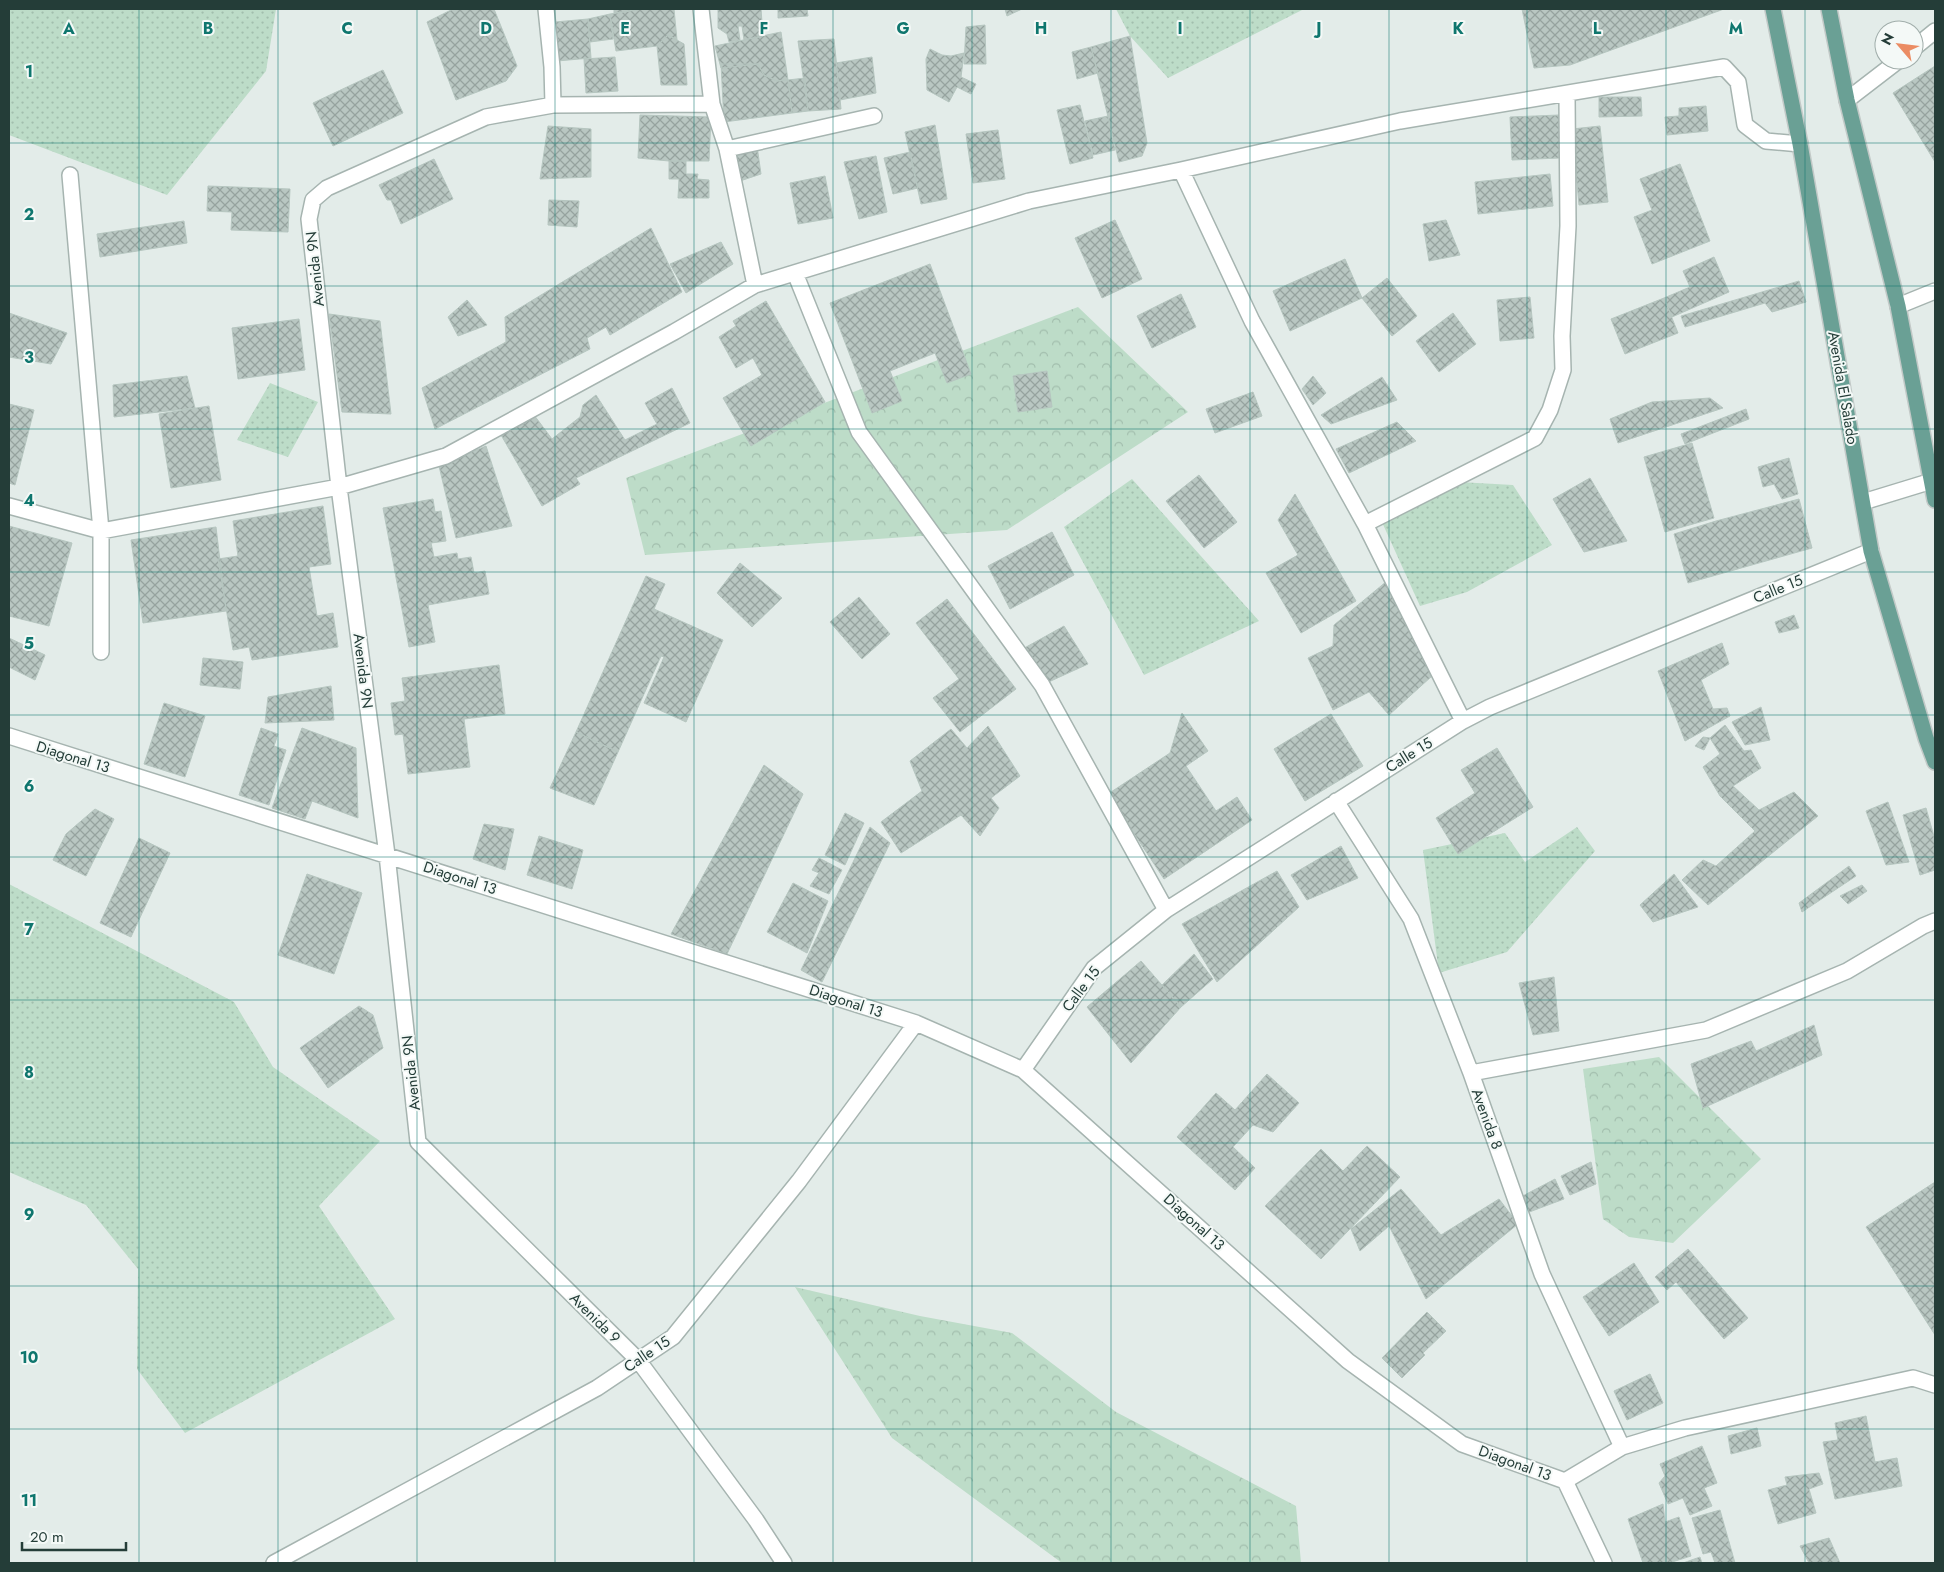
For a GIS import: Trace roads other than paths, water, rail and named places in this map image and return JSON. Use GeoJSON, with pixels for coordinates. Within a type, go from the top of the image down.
{"type":"FeatureCollection","features":[{"type":"Feature","properties":{"kind":"main road","name":"Avenida El Salado"},"geometry":{"type":"LineString","coordinates":[[1773,9],[1800,144],[1871,551],[1926,738],[1935,762]]}},
{"type":"Feature","properties":{"kind":"main road"},"geometry":{"type":"LineString","coordinates":[[1829,9],[1847,100],[1898,306],[1933,481],[1935,500]]}},
{"type":"Feature","properties":{"kind":"street"},"geometry":{"type":"LineString","coordinates":[[546,9],[552,67],[553,105],[712,104]]}},
{"type":"Feature","properties":{"kind":"street"},"geometry":{"type":"LineString","coordinates":[[701,9],[712,104],[727,148],[755,285]]}},
{"type":"Feature","properties":{"kind":"street"},"geometry":{"type":"LineString","coordinates":[[1924,40],[1935,31]]}},
{"type":"Feature","properties":{"kind":"street"},"geometry":{"type":"LineString","coordinates":[[9,506],[101,531],[339,487],[446,456],[674,332],[755,285],[1029,201],[1181,170],[1400,121],[1724,67],[1738,82],[1745,125],[1766,141],[1800,144]]}},
{"type":"Feature","properties":{"kind":"street"},"geometry":{"type":"LineString","coordinates":[[1847,100],[1886,70]]}},
{"type":"Feature","properties":{"kind":"street"},"geometry":{"type":"LineString","coordinates":[[1365,524],[1535,438],[1550,410],[1563,370],[1562,336],[1568,226],[1567,94]]}},
{"type":"Feature","properties":{"kind":"street","name":"Avenida 9N"},"geometry":{"type":"LineString","coordinates":[[418,1142],[387,855],[339,487],[309,218],[313,200],[327,188],[486,117],[553,105]]}},
{"type":"Feature","properties":{"kind":"street"},"geometry":{"type":"LineString","coordinates":[[727,148],[874,116]]}},
{"type":"Feature","properties":{"kind":"street"},"geometry":{"type":"LineString","coordinates":[[1181,170],[1252,322],[1365,524],[1463,722]]}},
{"type":"Feature","properties":{"kind":"street"},"geometry":{"type":"LineString","coordinates":[[70,175],[101,531],[101,652]]}},
{"type":"Feature","properties":{"kind":"street"},"geometry":{"type":"LineString","coordinates":[[795,273],[859,432],[1042,685],[1166,910]]}},
{"type":"Feature","properties":{"kind":"street"},"geometry":{"type":"LineString","coordinates":[[1898,306],[1935,291]]}},
{"type":"Feature","properties":{"kind":"street"},"geometry":{"type":"LineString","coordinates":[[1863,502],[1933,481]]}},
{"type":"Feature","properties":{"kind":"street","name":"Calle 15"},"geometry":{"type":"LineString","coordinates":[[1023,1070],[1094,968],[1166,910],[1463,722],[1490,707],[1871,551]]}},
{"type":"Feature","properties":{"kind":"street","name":"Diagonal 13"},"geometry":{"type":"LineString","coordinates":[[9,736],[916,1023],[1023,1070],[1348,1362],[1462,1444],[1565,1481]]}},
{"type":"Feature","properties":{"kind":"street","name":"Avenida 8"},"geometry":{"type":"LineString","coordinates":[[1336,801],[1411,919],[1471,1073],[1542,1274],[1622,1447]]}},
{"type":"Feature","properties":{"kind":"street"},"geometry":{"type":"LineString","coordinates":[[1471,1073],[1706,1030],[1847,971],[1923,926],[1935,921]]}},
{"type":"Feature","properties":{"kind":"street","name":"Calle 15"},"geometry":{"type":"LineString","coordinates":[[274,1563],[597,1388],[674,1337],[799,1180],[916,1023]]}},
{"type":"Feature","properties":{"kind":"street","name":"Avenida 9"},"geometry":{"type":"LineString","coordinates":[[418,1142],[638,1360],[756,1520],[784,1563]]}},
{"type":"Feature","properties":{"kind":"street"},"geometry":{"type":"LineString","coordinates":[[1604,1563],[1565,1481],[1622,1447],[1684,1428],[1913,1378],[1935,1385]]}}]}
